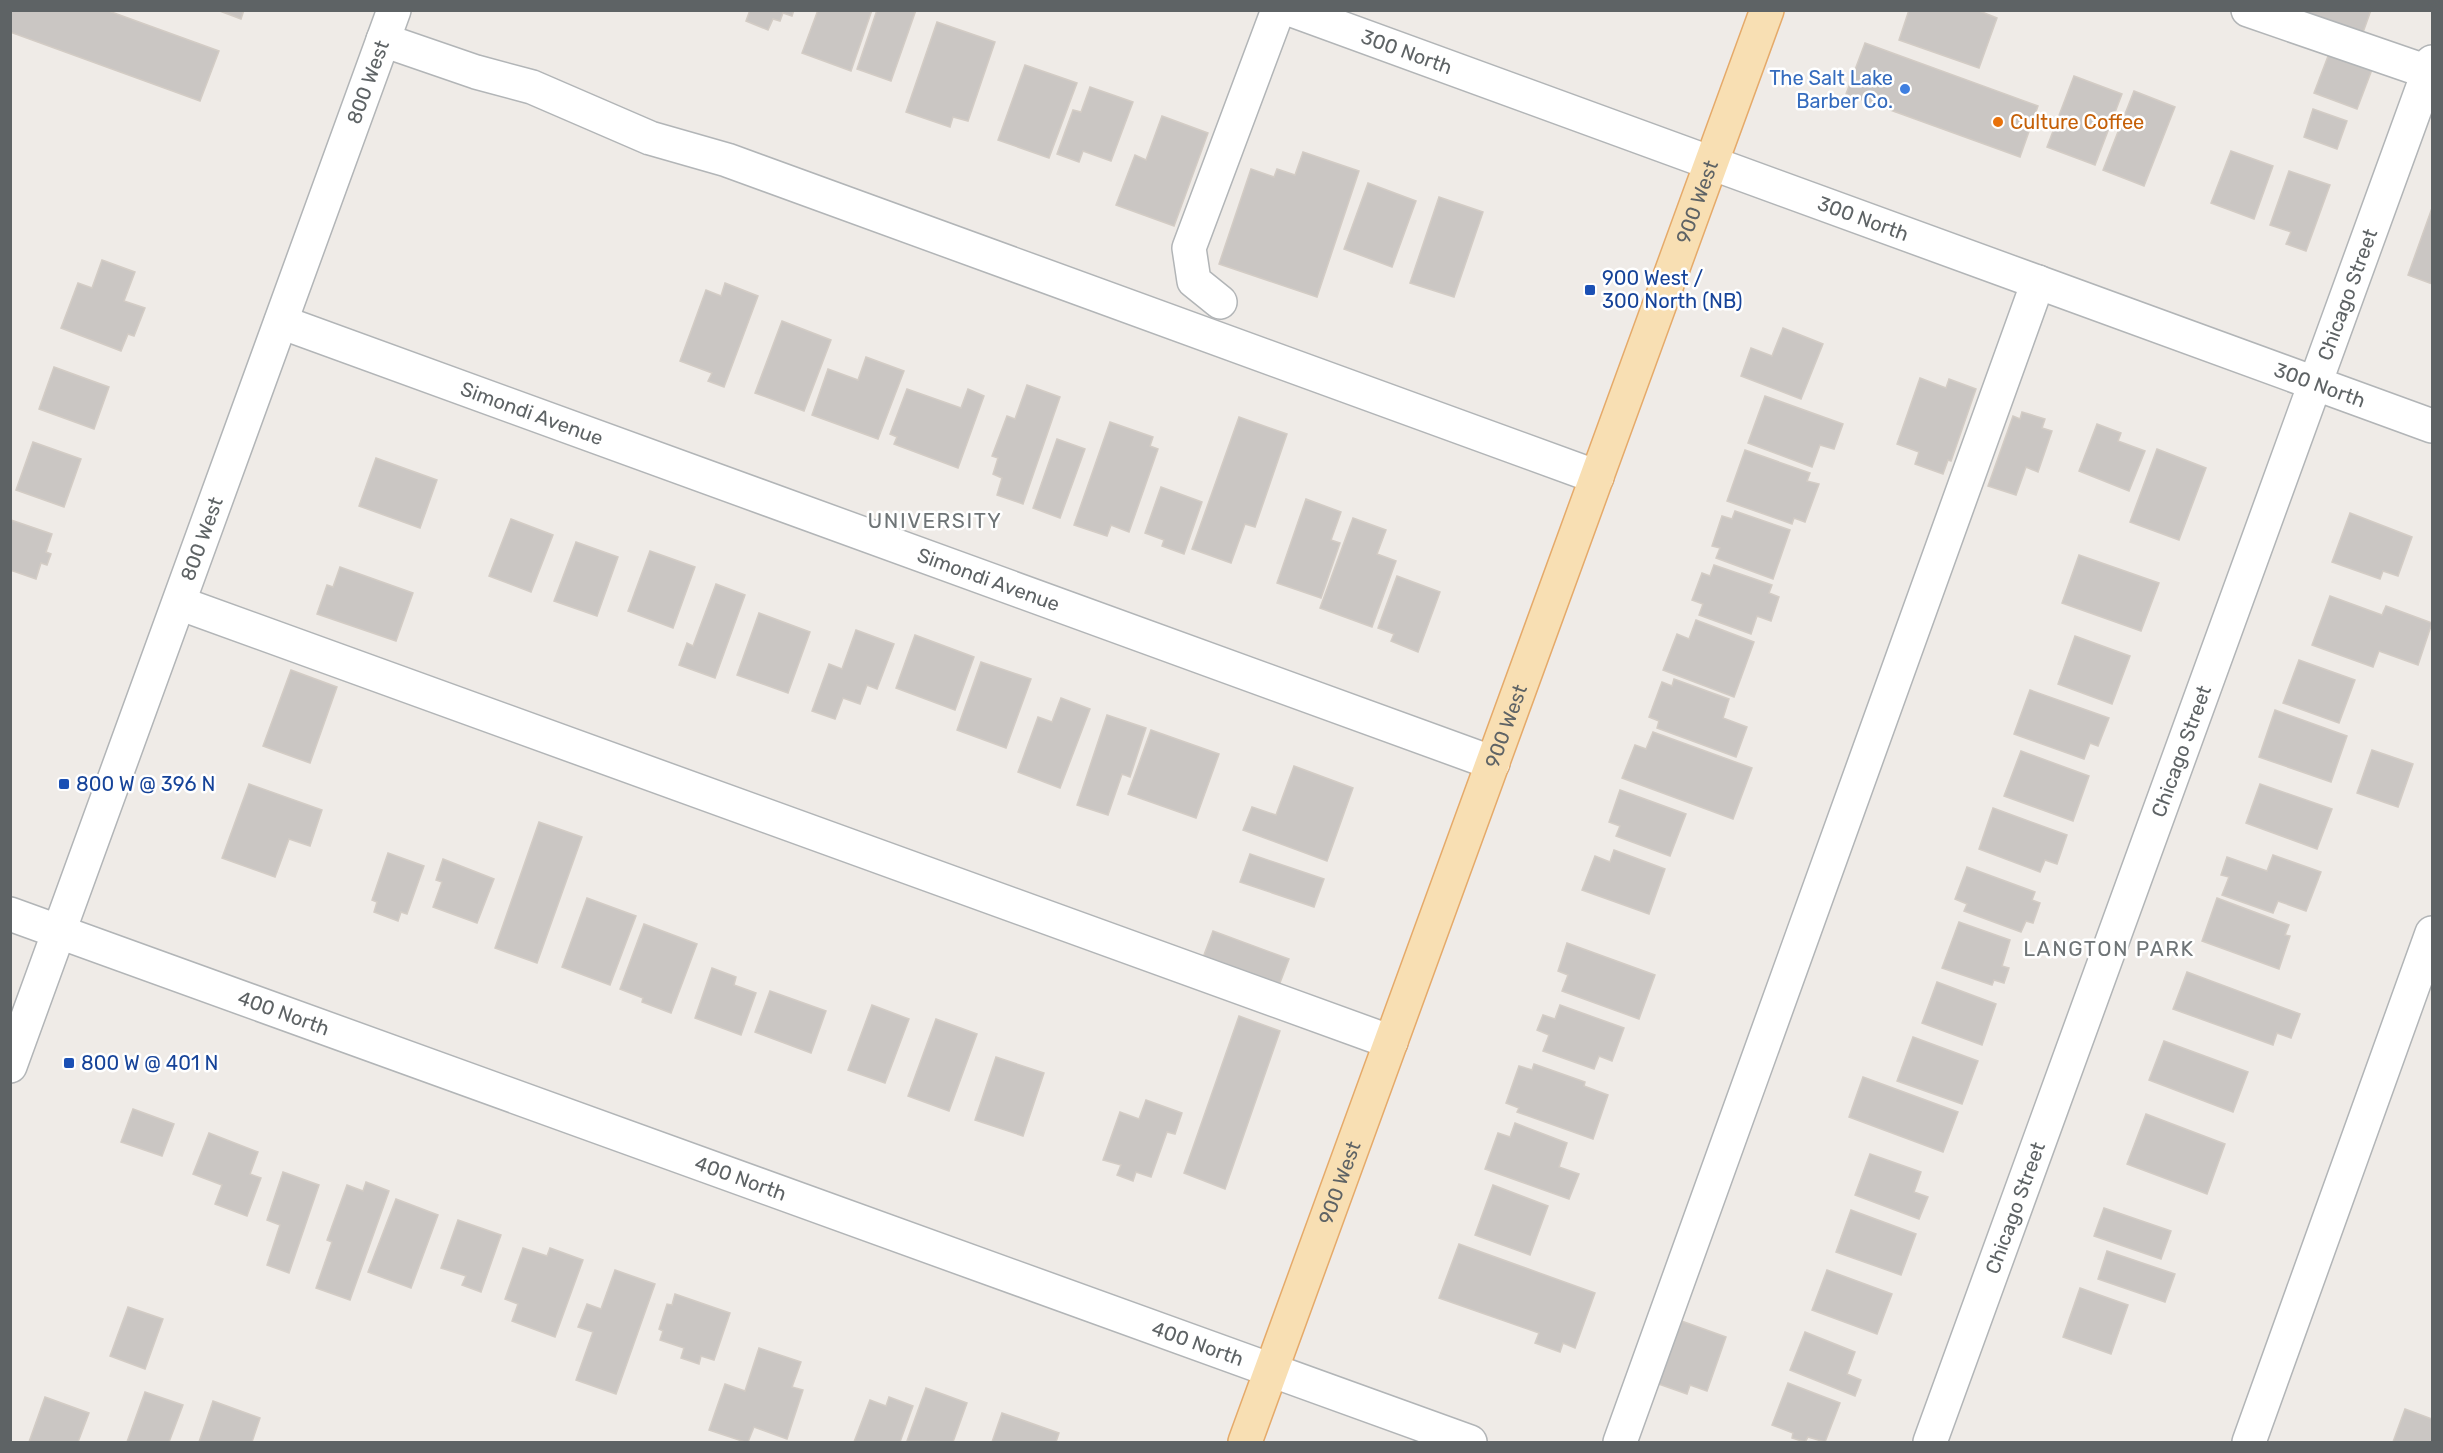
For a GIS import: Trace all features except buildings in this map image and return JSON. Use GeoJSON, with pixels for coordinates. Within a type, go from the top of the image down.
{"type":"FeatureCollection","features":[{"type":"Feature","properties":{"kind":"main road","name":"900 West"},"geometry":{"type":"LineString","coordinates":[[1245,1443],[1767,10]]}},
{"type":"Feature","properties":{"kind":"street"},"geometry":{"type":"LineString","coordinates":[[1220,302],[1194,281],[1189,248],[1278,10]]}},
{"type":"Feature","properties":{"kind":"street","name":"300 North"},"geometry":{"type":"LineString","coordinates":[[1292,10],[2433,426]]}},
{"type":"Feature","properties":{"kind":"street"},"geometry":{"type":"LineString","coordinates":[[2248,10],[2430,67]]}},
{"type":"Feature","properties":{"kind":"street"},"geometry":{"type":"LineString","coordinates":[[389,25],[476,72],[532,87],[650,138],[727,160],[1597,477]]}},
{"type":"Feature","properties":{"kind":"street","name":"800 West"},"geometry":{"type":"LineString","coordinates":[[10,1066],[389,25]]}},
{"type":"Feature","properties":{"kind":"street","name":"Chicago Street"},"geometry":{"type":"LineString","coordinates":[[1930,1443],[2430,67]]}},
{"type":"Feature","properties":{"kind":"street"},"geometry":{"type":"LineString","coordinates":[[1620,1443],[2038,282]]}},
{"type":"Feature","properties":{"kind":"street","name":"Simondi Avenue"},"geometry":{"type":"LineString","coordinates":[[281,322],[1493,763]]}},
{"type":"Feature","properties":{"kind":"street"},"geometry":{"type":"LineString","coordinates":[[179,603],[1391,1042]]}},
{"type":"Feature","properties":{"kind":"street","name":"400 North"},"geometry":{"type":"LineString","coordinates":[[10,914],[1470,1443]]}},
{"type":"Feature","properties":{"kind":"street"},"geometry":{"type":"LineString","coordinates":[[2248,1443],[2433,933]]}},
{"type":"Feature","properties":{"kind":"place","name":"The Salt Lake Barber Co."},"geometry":{"type":"Point","coordinates":[1905,89]}},
{"type":"Feature","properties":{"kind":"place","name":"Culture Coffee"},"geometry":{"type":"Point","coordinates":[1998,122]}},
{"type":"Feature","properties":{"kind":"place","name":"900 West / 300 North (NB)"},"geometry":{"type":"Point","coordinates":[1590,290]}},
{"type":"Feature","properties":{"kind":"place","name":"800 W @ 396 N"},"geometry":{"type":"Point","coordinates":[64,784]}},
{"type":"Feature","properties":{"kind":"place","name":"800 W @ 401 N"},"geometry":{"type":"Point","coordinates":[69,1063]}},
{"type":"Feature","properties":{"kind":"district","name":"UNIVERSITY"},"geometry":{"type":"Point","coordinates":[935,520]}},
{"type":"Feature","properties":{"kind":"district","name":"LANGTON PARK"},"geometry":{"type":"Point","coordinates":[2109,948]}}]}
